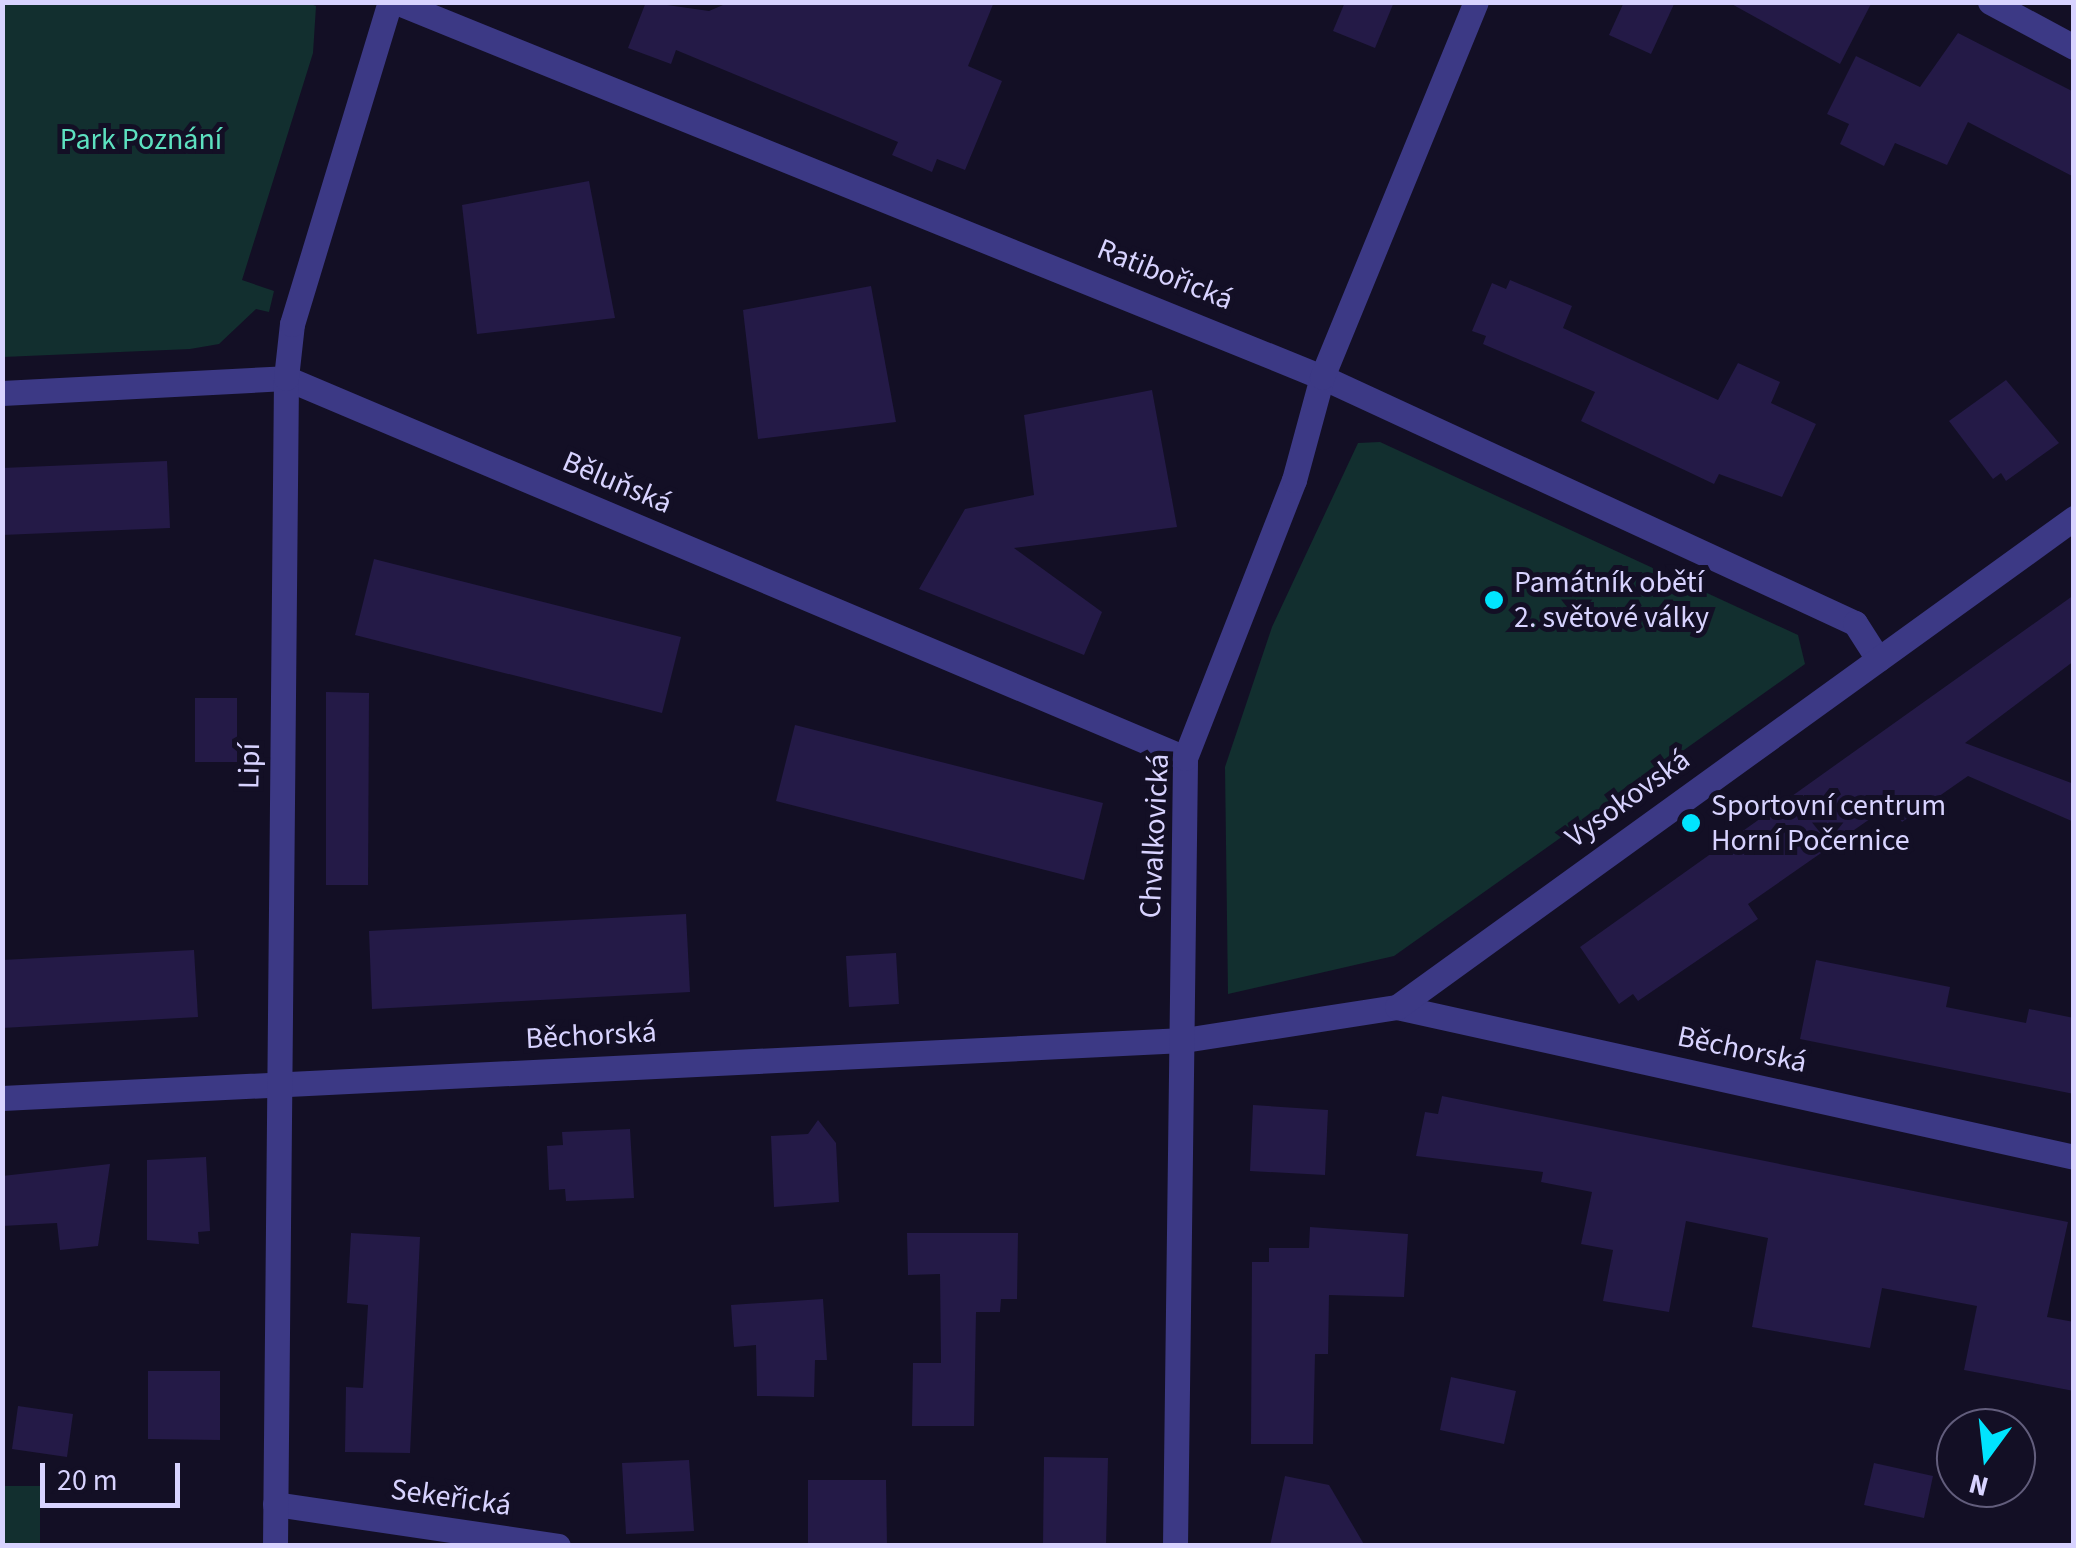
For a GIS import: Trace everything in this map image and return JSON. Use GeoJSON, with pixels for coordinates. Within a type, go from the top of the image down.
{"type":"FeatureCollection","features":[{"type":"Feature","properties":{"kind":"street","name":"Ratibořická"},"geometry":{"type":"LineString","coordinates":[[393,2],[1322,377],[1855,623],[1878,659]]}},
{"type":"Feature","properties":{"kind":"street","name":"Lipí"},"geometry":{"type":"LineString","coordinates":[[275,1546],[286,378],[292,324],[393,2]]}},
{"type":"Feature","properties":{"kind":"street","name":"Chvalkovická"},"geometry":{"type":"LineString","coordinates":[[1176,1546],[1185,758],[1294,480],[1322,377],[1476,2]]}},
{"type":"Feature","properties":{"kind":"street"},"geometry":{"type":"LineString","coordinates":[[1990,2],[2074,47]]}},
{"type":"Feature","properties":{"kind":"street","name":"Běluňská"},"geometry":{"type":"LineString","coordinates":[[2,393],[286,378],[1185,758]]}},
{"type":"Feature","properties":{"kind":"street","name":"Vysokovská"},"geometry":{"type":"LineString","coordinates":[[1184,1040],[1397,1008],[2074,518]]}},
{"type":"Feature","properties":{"kind":"street","name":"Běchorská"},"geometry":{"type":"LineString","coordinates":[[1397,1008],[2074,1157]]}},
{"type":"Feature","properties":{"kind":"street","name":"Běchorská"},"geometry":{"type":"LineString","coordinates":[[2,1098],[1184,1040]]}},
{"type":"Feature","properties":{"kind":"street","name":"Sekeřická"},"geometry":{"type":"LineString","coordinates":[[275,1504],[558,1546]]}},
{"type":"Feature","properties":{"kind":"green space","name":"Park Poznání"},"geometry":{"type":"Polygon","coordinates":[[[304,2],[316,6],[313,53],[242,280],[274,291],[269,312],[256,309],[219,344],[190,349],[3,357],[3,3],[304,2]]]}},
{"type":"Feature","properties":{"kind":"green space"},"geometry":{"type":"Polygon","coordinates":[[[1380,442],[1798,635],[1805,664],[1394,956],[1228,994],[1225,767],[1272,627],[1358,443],[1380,442]]]}},
{"type":"Feature","properties":{"kind":"green space"},"geometry":{"type":"Polygon","coordinates":[[[3,1486],[40,1486],[40,1545],[3,1545],[3,1486]]]}},
{"type":"Feature","properties":{"kind":"building"},"geometry":{"type":"Polygon","coordinates":[[[646,2],[709,11],[730,2],[994,2],[968,66],[1002,81],[965,170],[937,159],[932,172],[892,155],[898,142],[676,50],[671,64],[628,48],[646,2]]]}},
{"type":"Feature","properties":{"kind":"building"},"geometry":{"type":"Polygon","coordinates":[[[1345,2],[1394,2],[1375,48],[1333,31],[1345,2]]]}},
{"type":"Feature","properties":{"kind":"building"},"geometry":{"type":"Polygon","coordinates":[[[1624,2],[1675,2],[1651,54],[1609,35],[1624,2]]]}},
{"type":"Feature","properties":{"kind":"building"},"geometry":{"type":"Polygon","coordinates":[[[1728,2],[1872,2],[1840,64],[1728,2]]]}},
{"type":"Feature","properties":{"kind":"building"},"geometry":{"type":"Polygon","coordinates":[[[1958,33],[2074,92],[2074,177],[1968,122],[1947,165],[1895,143],[1884,166],[1840,144],[1849,124],[1827,114],[1856,56],[1920,87],[1958,33]]]}},
{"type":"Feature","properties":{"kind":"building"},"geometry":{"type":"Polygon","coordinates":[[[589,181],[615,318],[477,334],[462,205],[589,181]]]}},
{"type":"Feature","properties":{"kind":"building"},"geometry":{"type":"Polygon","coordinates":[[[1510,280],[1572,306],[1563,328],[1718,400],[1738,363],[1780,382],[1771,403],[1816,424],[1782,497],[1719,474],[1714,484],[1581,421],[1595,392],[1483,344],[1486,336],[1472,331],[1492,283],[1506,289],[1510,280]]]}},
{"type":"Feature","properties":{"kind":"building"},"geometry":{"type":"Polygon","coordinates":[[[871,286],[896,422],[758,439],[743,310],[871,286]]]}},
{"type":"Feature","properties":{"kind":"building"},"geometry":{"type":"Polygon","coordinates":[[[2006,380],[2059,443],[2006,481],[2001,473],[1993,479],[1949,421],[2006,380]]]}},
{"type":"Feature","properties":{"kind":"building"},"geometry":{"type":"Polygon","coordinates":[[[1152,390],[1177,527],[1014,548],[1102,612],[1084,655],[919,589],[965,509],[1034,495],[1024,415],[1152,390]]]}},
{"type":"Feature","properties":{"kind":"building"},"geometry":{"type":"Polygon","coordinates":[[[167,461],[170,528],[2,535],[2,468],[167,461]]]}},
{"type":"Feature","properties":{"kind":"building"},"geometry":{"type":"Polygon","coordinates":[[[374,559],[681,637],[662,713],[355,635],[374,559]]]}},
{"type":"Feature","properties":{"kind":"building"},"geometry":{"type":"Polygon","coordinates":[[[2074,595],[2074,661],[1965,743],[2074,784],[2074,822],[1968,776],[1902,822],[1890,805],[1748,904],[1758,919],[1638,1001],[1633,994],[1619,1004],[1580,947],[2074,595]]]}},
{"type":"Feature","properties":{"kind":"building"},"geometry":{"type":"Polygon","coordinates":[[[326,692],[369,693],[368,885],[326,885],[326,692]]]}},
{"type":"Feature","properties":{"kind":"building"},"geometry":{"type":"Polygon","coordinates":[[[195,698],[237,698],[237,762],[195,762],[195,698]]]}},
{"type":"Feature","properties":{"kind":"building"},"geometry":{"type":"Polygon","coordinates":[[[795,725],[1103,803],[1084,880],[776,801],[795,725]]]}},
{"type":"Feature","properties":{"kind":"building"},"geometry":{"type":"Polygon","coordinates":[[[686,914],[690,992],[372,1009],[369,931],[686,914]]]}},
{"type":"Feature","properties":{"kind":"building"},"geometry":{"type":"Polygon","coordinates":[[[194,950],[198,1017],[2,1028],[2,960],[194,950]]]}},
{"type":"Feature","properties":{"kind":"building"},"geometry":{"type":"Polygon","coordinates":[[[896,953],[899,1004],[849,1007],[846,956],[896,953]]]}},
{"type":"Feature","properties":{"kind":"building"},"geometry":{"type":"Polygon","coordinates":[[[1816,960],[1950,987],[1946,1007],[2026,1023],[2029,1009],[2074,1018],[2074,1094],[1800,1039],[1816,960]]]}},
{"type":"Feature","properties":{"kind":"building"},"geometry":{"type":"Polygon","coordinates":[[[1442,1096],[2068,1222],[2047,1317],[2074,1322],[2074,1391],[1964,1370],[1977,1306],[1882,1288],[1870,1348],[1752,1327],[1768,1238],[1686,1221],[1669,1312],[1603,1301],[1613,1250],[1581,1244],[1592,1192],[1541,1182],[1543,1172],[1416,1156],[1425,1112],[1438,1114],[1442,1096]]]}},
{"type":"Feature","properties":{"kind":"building"},"geometry":{"type":"Polygon","coordinates":[[[1253,1105],[1328,1110],[1325,1175],[1250,1171],[1253,1105]]]}},
{"type":"Feature","properties":{"kind":"building"},"geometry":{"type":"Polygon","coordinates":[[[818,1120],[836,1143],[839,1202],[774,1207],[771,1136],[808,1134],[818,1120]]]}},
{"type":"Feature","properties":{"kind":"building"},"geometry":{"type":"Polygon","coordinates":[[[630,1129],[634,1198],[566,1201],[565,1189],[549,1190],[547,1146],[563,1145],[562,1132],[630,1129]]]}},
{"type":"Feature","properties":{"kind":"building"},"geometry":{"type":"Polygon","coordinates":[[[206,1157],[210,1231],[198,1232],[199,1244],[147,1240],[147,1160],[206,1157]]]}},
{"type":"Feature","properties":{"kind":"building"},"geometry":{"type":"Polygon","coordinates":[[[110,1164],[98,1246],[60,1250],[57,1223],[2,1226],[2,1176],[110,1164]]]}},
{"type":"Feature","properties":{"kind":"building"},"geometry":{"type":"Polygon","coordinates":[[[1310,1227],[1408,1234],[1404,1297],[1329,1295],[1328,1354],[1315,1354],[1313,1444],[1251,1444],[1252,1262],[1269,1262],[1269,1248],[1309,1248],[1310,1227]]]}},
{"type":"Feature","properties":{"kind":"building"},"geometry":{"type":"Polygon","coordinates":[[[351,1233],[420,1237],[410,1453],[345,1452],[346,1387],[363,1388],[368,1305],[347,1303],[351,1233]]]}},
{"type":"Feature","properties":{"kind":"building"},"geometry":{"type":"Polygon","coordinates":[[[907,1233],[1018,1233],[1017,1299],[1001,1299],[1000,1312],[976,1312],[974,1426],[912,1426],[913,1363],[941,1363],[940,1274],[908,1275],[907,1233]]]}},
{"type":"Feature","properties":{"kind":"building"},"geometry":{"type":"Polygon","coordinates":[[[823,1299],[827,1360],[815,1360],[814,1397],[757,1396],[756,1345],[734,1347],[731,1305],[823,1299]]]}},
{"type":"Feature","properties":{"kind":"building"},"geometry":{"type":"Polygon","coordinates":[[[148,1371],[220,1371],[220,1440],[148,1439],[148,1371]]]}},
{"type":"Feature","properties":{"kind":"building"},"geometry":{"type":"Polygon","coordinates":[[[1451,1377],[1516,1391],[1504,1444],[1440,1430],[1451,1377]]]}},
{"type":"Feature","properties":{"kind":"building"},"geometry":{"type":"Polygon","coordinates":[[[18,1406],[73,1414],[67,1457],[12,1449],[18,1406]]]}},
{"type":"Feature","properties":{"kind":"building"},"geometry":{"type":"Polygon","coordinates":[[[1044,1457],[1108,1458],[1106,1546],[1043,1546],[1044,1457]]]}},
{"type":"Feature","properties":{"kind":"building"},"geometry":{"type":"Polygon","coordinates":[[[689,1460],[694,1531],[626,1534],[622,1463],[689,1460]]]}},
{"type":"Feature","properties":{"kind":"building"},"geometry":{"type":"Polygon","coordinates":[[[1874,1463],[1933,1476],[1924,1518],[1864,1505],[1874,1463]]]}},
{"type":"Feature","properties":{"kind":"building"},"geometry":{"type":"Polygon","coordinates":[[[1285,1476],[1329,1485],[1365,1546],[1270,1546],[1285,1476]]]}},
{"type":"Feature","properties":{"kind":"building"},"geometry":{"type":"Polygon","coordinates":[[[808,1480],[886,1480],[887,1546],[808,1546],[808,1480]]]}},
{"type":"Feature","properties":{"kind":"place","name":"Památník obětí 2. světové války"},"geometry":{"type":"Point","coordinates":[1494,600]}},
{"type":"Feature","properties":{"kind":"place","name":"Sportovní centrum Horní Počernice"},"geometry":{"type":"Point","coordinates":[1691,823]}}]}
